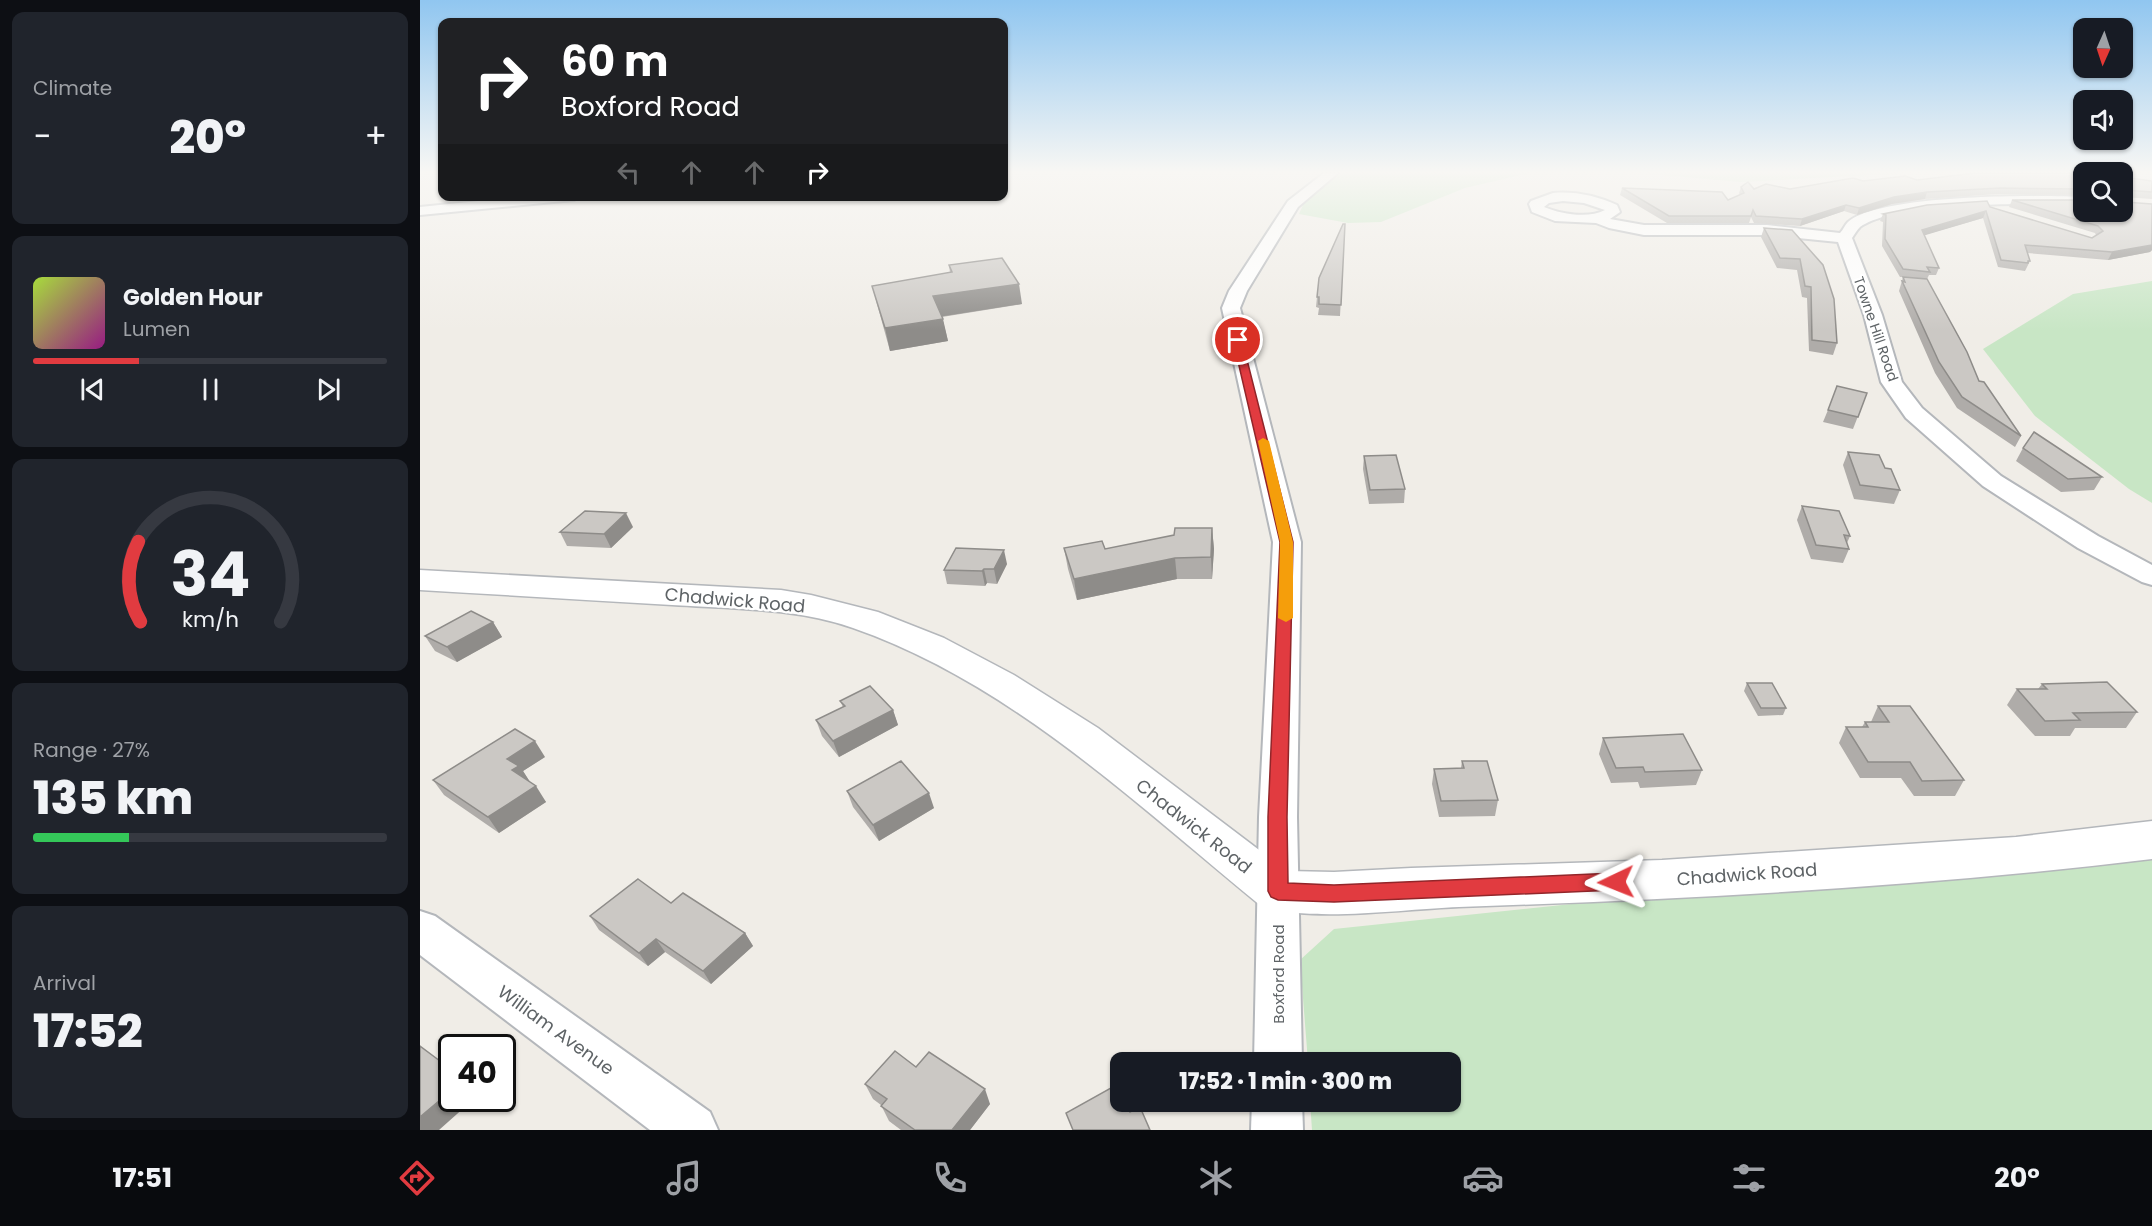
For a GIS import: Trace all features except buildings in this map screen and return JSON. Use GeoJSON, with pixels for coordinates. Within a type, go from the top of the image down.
{"type":"FeatureCollection","features":[{"type":"Feature","properties":{"kind":"street","name":"Boxford Road"},"geometry":{"type":"LineString","coordinates":[[1278,1052],[1278,817],[1287,542],[1231,308],[1238,291],[1279,226]]}},
{"type":"Feature","properties":{"kind":"street"},"geometry":{"type":"LineString","coordinates":[[1619,226],[1644,230],[1767,230],[1844,238],[1844,234],[1853,226]]}},
{"type":"Feature","properties":{"kind":"street","name":"Towne Hill Road"},"geometry":{"type":"LineString","coordinates":[[1844,238],[1873,315],[1892,382],[1914,413],[1992,481],[2088,542],[2152,576]]}},
{"type":"Feature","properties":{"kind":"street","name":"Chadwick Road"},"geometry":{"type":"LineString","coordinates":[[420,580],[781,601],[865,620],[931,647],[1000,684],[1029,703],[1083,739],[1278,891],[1334,893],[1411,888],[1662,880],[2016,856],[2152,840]]}},
{"type":"Feature","properties":{"kind":"street","name":"William Avenue"},"geometry":{"type":"LineString","coordinates":[[420,930],[692,1130]]}},
{"type":"Feature","properties":{"kind":"street"},"geometry":{"type":"LineString","coordinates":[[1277,1112],[1277,1130]]}},
{"type":"Feature","properties":{"kind":"green space"},"geometry":{"type":"Polygon","coordinates":[[[2152,281],[2152,503],[2129,489],[2035,416],[1983,349],[2073,294],[2152,281]]]}},
{"type":"Feature","properties":{"kind":"green space"},"geometry":{"type":"Polygon","coordinates":[[[2152,843],[2152,1130],[1312,1130],[1311,1112],[1461,1112],[1461,1052],[1307,1052],[1300,960],[1334,929],[2152,843]]]}},
{"type":"Feature","properties":{"kind":"slow traffic"},"geometry":{"type":"LineString","coordinates":[[1263,441],[1287,542],[1286,618]]}},
{"type":"Feature","properties":{"kind":"route"},"geometry":{"type":"LineString","coordinates":[[1238,340],[1287,542],[1278,817],[1278,891],[1334,893],[1411,888],[1616,882]]}}]}
